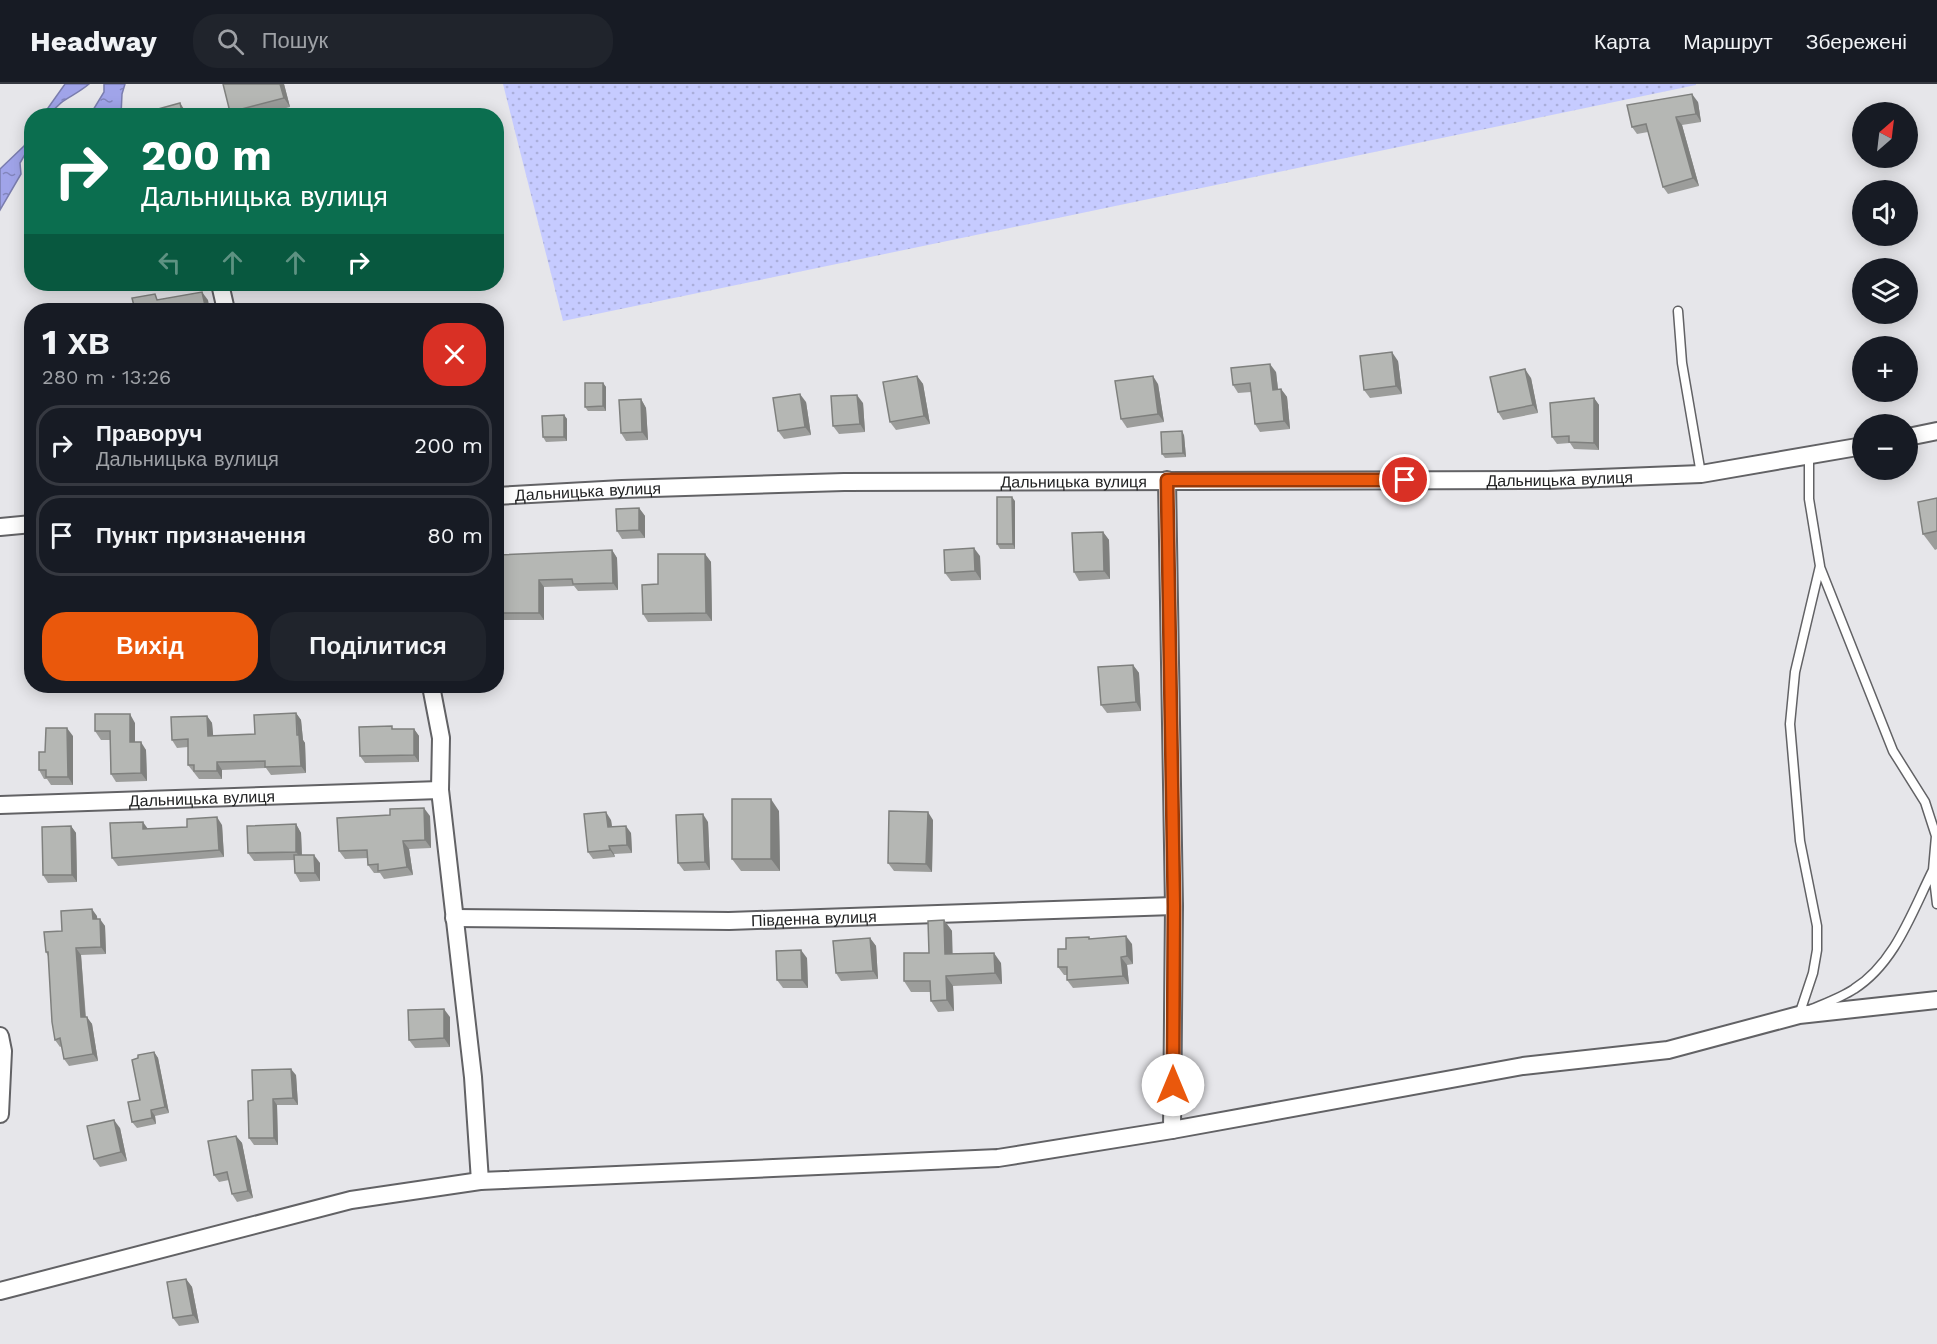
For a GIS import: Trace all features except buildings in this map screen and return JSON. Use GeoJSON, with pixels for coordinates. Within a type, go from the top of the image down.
{"type":"FeatureCollection","features":[{"type":"Feature","properties":{"kind":"street"},"geometry":{"type":"LineString","coordinates":[[1918,435],[1937,431]]}},
{"type":"Feature","properties":{"kind":"street","name":"Дальницька вулиця"},"geometry":{"type":"LineString","coordinates":[[504,496],[622,489],[844,482],[1548,480],[1701,474],[1852,448]]}},
{"type":"Feature","properties":{"kind":"street"},"geometry":{"type":"LineString","coordinates":[[1167,480],[1174,906],[1172,1130]]}},
{"type":"Feature","properties":{"kind":"street"},"geometry":{"type":"LineString","coordinates":[[0,527],[24,525]]}},
{"type":"Feature","properties":{"kind":"street"},"geometry":{"type":"LineString","coordinates":[[432,693],[441,738],[440,790],[473,1077],[480,1181]]}},
{"type":"Feature","properties":{"kind":"street","name":"Дальницька вулиця"},"geometry":{"type":"LineString","coordinates":[[0,805],[440,790]]}},
{"type":"Feature","properties":{"kind":"street","name":"Південна вулиця"},"geometry":{"type":"LineString","coordinates":[[454,918],[729,921],[1174,906]]}},
{"type":"Feature","properties":{"kind":"street"},"geometry":{"type":"LineString","coordinates":[[0,1291],[351,1200],[480,1181],[998,1158],[1172,1130],[1523,1066],[1668,1050],[1799,1015],[1937,1000]]}},
{"type":"Feature","properties":{"kind":"street"},"geometry":{"type":"LineString","coordinates":[[0,1036],[3,1051],[0,1114]]}},
{"type":"Feature","properties":{"kind":"lane"},"geometry":{"type":"LineString","coordinates":[[1678,311],[1682,363],[1701,474]]}},
{"type":"Feature","properties":{"kind":"lane"},"geometry":{"type":"LineString","coordinates":[[1809,456],[1809,499],[1820,566],[1893,751],[1925,802],[1936,836],[1933,870],[1937,904]]}},
{"type":"Feature","properties":{"kind":"lane"},"geometry":{"type":"LineString","coordinates":[[1799,1015],[1813,974],[1817,950],[1817,926],[1800,841],[1790,724],[1795,672],[1820,566]]}},
{"type":"Feature","properties":{"kind":"lane"},"geometry":{"type":"LineString","coordinates":[[1799,1015],[1854,989],[1879,970],[1896,944],[1933,870]]}},
{"type":"Feature","properties":{"kind":"shaded area"},"geometry":{"type":"Polygon","coordinates":[[[503,84],[1696,84],[1696,85],[563,321],[503,84]]]}},
{"type":"Feature","properties":{"kind":"water"},"geometry":{"type":"Polygon","coordinates":[[[65,84],[89,84],[55,108],[48,108],[65,84]]]}},
{"type":"Feature","properties":{"kind":"water"},"geometry":{"type":"Polygon","coordinates":[[[104,84],[125,84],[121,108],[94,108],[104,92],[104,84]]]}},
{"type":"Feature","properties":{"kind":"water"},"geometry":{"type":"Polygon","coordinates":[[[24,146],[24,156],[20,163],[21,174],[0,210],[0,169],[24,146]]]}},
{"type":"Feature","properties":{"kind":"route"},"geometry":{"type":"LineString","coordinates":[[1173,1085],[1174,906],[1167,480],[1405,480]]}}]}
